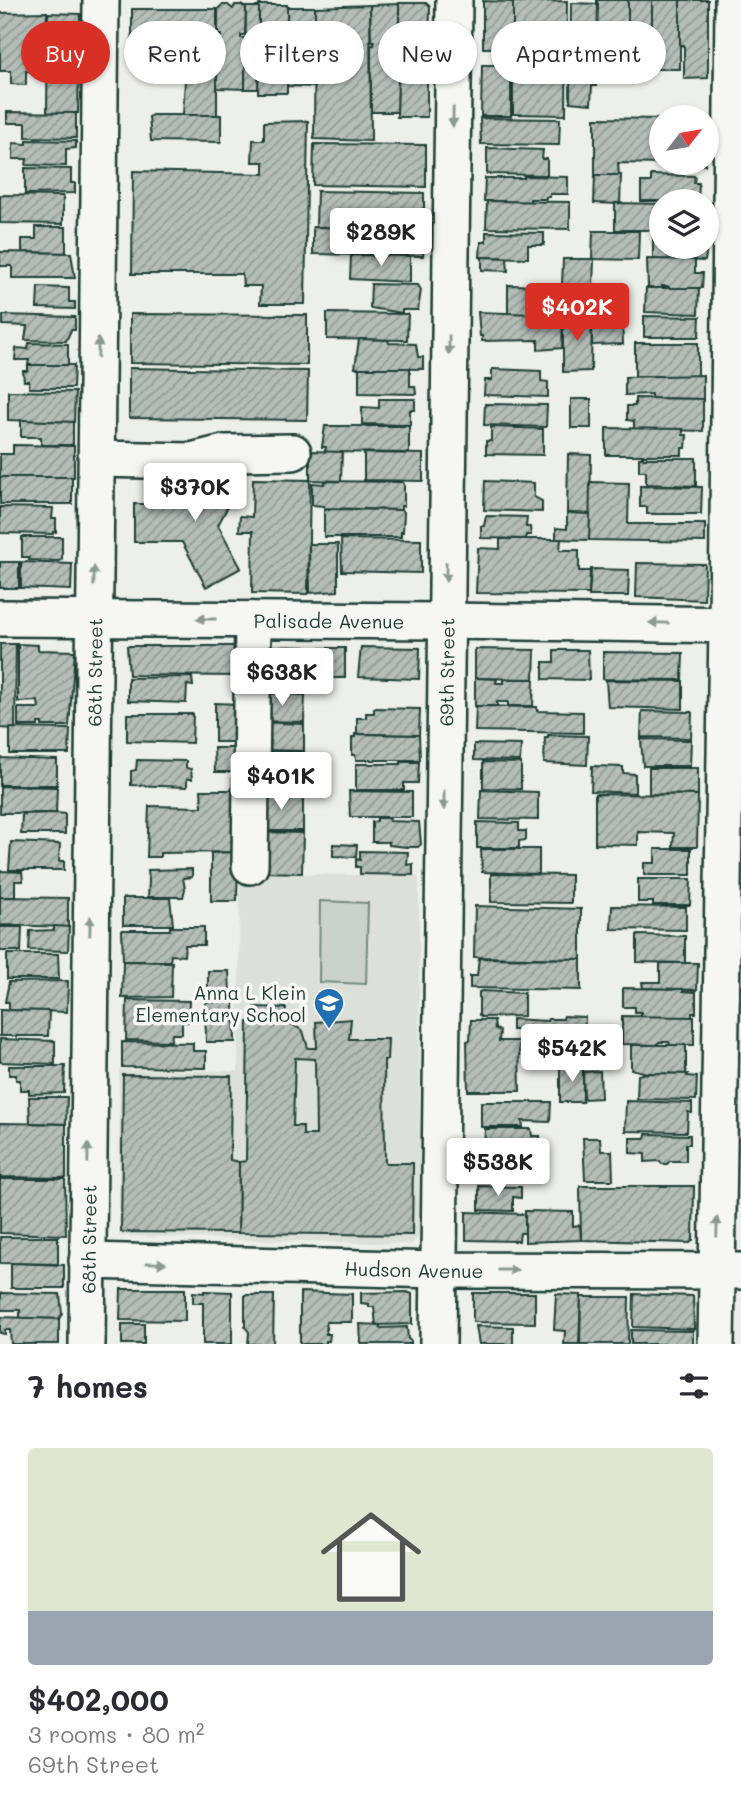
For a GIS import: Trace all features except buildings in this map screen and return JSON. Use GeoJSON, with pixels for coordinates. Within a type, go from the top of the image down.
{"type":"FeatureCollection","features":[{"type":"Feature","properties":{"kind":"street","name":"68th Street"},"geometry":{"type":"LineString","coordinates":[[87,1344],[101,0]]}},
{"type":"Feature","properties":{"kind":"street","name":"69th Street"},"geometry":{"type":"LineString","coordinates":[[439,1344],[454,0]]}},
{"type":"Feature","properties":{"kind":"street"},"geometry":{"type":"LineString","coordinates":[[716,1344],[728,1271],[734,625],[733,0]]}},
{"type":"Feature","properties":{"kind":"street"},"geometry":{"type":"LineString","coordinates":[[97,459],[191,461],[224,453],[293,452]]}},
{"type":"Feature","properties":{"kind":"street","name":"Palisade Avenue"},"geometry":{"type":"LineString","coordinates":[[0,618],[734,625]]}},
{"type":"Feature","properties":{"kind":"street"},"geometry":{"type":"LineString","coordinates":[[250,866],[253,620]]}},
{"type":"Feature","properties":{"kind":"street","name":"Hudson Avenue"},"geometry":{"type":"LineString","coordinates":[[87,1261],[439,1270],[728,1271]]}},
{"type":"Feature","properties":{"kind":"shaded area","name":"Anna L Klein Elementary School"},"geometry":{"type":"Polygon","coordinates":[[[240,873],[419,876],[420,1236],[411,1244],[119,1236],[119,1070],[238,1071],[240,873]]]}},
{"type":"Feature","properties":{"kind":"shaded area"},"geometry":{"type":"Polygon","coordinates":[[[320,901],[368,903],[366,984],[319,982],[320,901]]]}},
{"type":"Feature","properties":{"kind":"place","name":"Anna L Klein Elementary School"},"geometry":{"type":"Point","coordinates":[329,1030]}}]}
